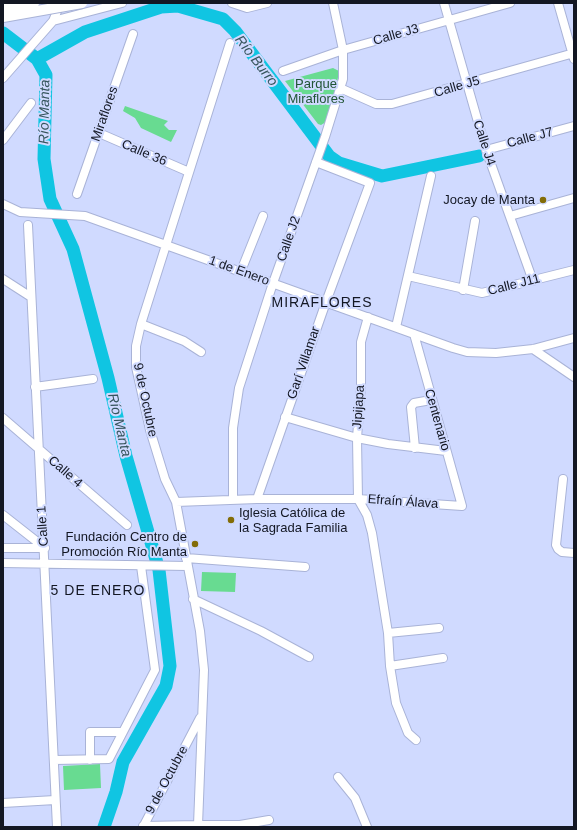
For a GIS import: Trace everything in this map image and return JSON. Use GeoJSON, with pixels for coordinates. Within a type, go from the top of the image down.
{"type":"FeatureCollection","features":[{"type":"Feature","properties":{"kind":"main road"},"geometry":{"type":"LineString","coordinates":[[3,8],[34,3]]}},
{"type":"Feature","properties":{"kind":"main road"},"geometry":{"type":"LineString","coordinates":[[3,17],[82,3]]}},
{"type":"Feature","properties":{"kind":"street"},"geometry":{"type":"LineString","coordinates":[[34,3],[53,21]]}},
{"type":"Feature","properties":{"kind":"street"},"geometry":{"type":"LineString","coordinates":[[6,71],[53,21],[61,3]]}},
{"type":"Feature","properties":{"kind":"street"},"geometry":{"type":"LineString","coordinates":[[53,21],[122,3]]}},
{"type":"Feature","properties":{"kind":"street"},"geometry":{"type":"LineString","coordinates":[[232,3],[243,8],[267,3]]}},
{"type":"Feature","properties":{"kind":"street","name":"Calle J2"},"geometry":{"type":"LineString","coordinates":[[233,499],[233,428],[236,398],[241,378],[325,137],[340,88],[344,68],[344,50],[332,3]]}},
{"type":"Feature","properties":{"kind":"street","name":"Calle J4"},"geometry":{"type":"LineString","coordinates":[[444,3],[486,150],[533,281]]}},
{"type":"Feature","properties":{"kind":"street","name":"Calle J3"},"geometry":{"type":"LineString","coordinates":[[283,71],[344,50],[510,3]]}},
{"type":"Feature","properties":{"kind":"street"},"geometry":{"type":"LineString","coordinates":[[558,3],[573,55]]}},
{"type":"Feature","properties":{"kind":"street","name":"Miraflores"},"geometry":{"type":"LineString","coordinates":[[77,194],[133,34]]}},
{"type":"Feature","properties":{"kind":"street","name":"9 de Octubre"},"geometry":{"type":"LineString","coordinates":[[201,716],[143,827],[198,825],[201,716],[204,670],[200,631],[176,502],[165,479],[150,430],[136,367],[136,346],[141,324],[230,43]]}},
{"type":"Feature","properties":{"kind":"street","name":"Calle J5"},"geometry":{"type":"LineString","coordinates":[[340,88],[376,104],[386,105],[573,55]]}},
{"type":"Feature","properties":{"kind":"street"},"geometry":{"type":"LineString","coordinates":[[3,140],[31,103]]}},
{"type":"Feature","properties":{"kind":"street","name":"Calle J7"},"geometry":{"type":"LineString","coordinates":[[486,150],[574,126]]}},
{"type":"Feature","properties":{"kind":"street","name":"Calle 36"},"geometry":{"type":"LineString","coordinates":[[99,133],[190,172]]}},
{"type":"Feature","properties":{"kind":"street","name":"Garí Villamar"},"geometry":{"type":"LineString","coordinates":[[257,499],[326,302],[370,183],[316,162]]}},
{"type":"Feature","properties":{"kind":"street"},"geometry":{"type":"LineString","coordinates":[[396,327],[431,176]]}},
{"type":"Feature","properties":{"kind":"street"},"geometry":{"type":"LineString","coordinates":[[510,216],[574,198]]}},
{"type":"Feature","properties":{"kind":"street","name":"1 de Enero"},"geometry":{"type":"LineString","coordinates":[[3,204],[20,212],[85,216],[467,352],[496,354],[533,349],[574,338]]}},
{"type":"Feature","properties":{"kind":"street"},"geometry":{"type":"LineString","coordinates":[[240,271],[263,216]]}},
{"type":"Feature","properties":{"kind":"street"},"geometry":{"type":"LineString","coordinates":[[463,290],[475,221]]}},
{"type":"Feature","properties":{"kind":"street","name":"Calle 1"},"geometry":{"type":"LineString","coordinates":[[28,225],[38,449],[46,563],[57,827]]}},
{"type":"Feature","properties":{"kind":"street","name":"Calle J11"},"geometry":{"type":"LineString","coordinates":[[408,276],[463,290],[488,293],[574,270]]}},
{"type":"Feature","properties":{"kind":"street"},"geometry":{"type":"LineString","coordinates":[[3,279],[31,297]]}},
{"type":"Feature","properties":{"kind":"street","name":"Jipijapa"},"geometry":{"type":"LineString","coordinates":[[358,498],[357,438],[361,385],[361,342],[368,317]]}},
{"type":"Feature","properties":{"kind":"street"},"geometry":{"type":"LineString","coordinates":[[141,324],[184,340],[201,352]]}},
{"type":"Feature","properties":{"kind":"street","name":"Centenario"},"geometry":{"type":"LineString","coordinates":[[414,334],[431,400],[462,506]]}},
{"type":"Feature","properties":{"kind":"street"},"geometry":{"type":"LineString","coordinates":[[533,349],[574,377]]}},
{"type":"Feature","properties":{"kind":"street"},"geometry":{"type":"LineString","coordinates":[[35,387],[94,379]]}},
{"type":"Feature","properties":{"kind":"street"},"geometry":{"type":"LineString","coordinates":[[415,448],[411,407],[414,403],[431,400]]}},
{"type":"Feature","properties":{"kind":"street"},"geometry":{"type":"LineString","coordinates":[[285,417],[357,438],[415,448],[446,451]]}},
{"type":"Feature","properties":{"kind":"street","name":"Calle 4"},"geometry":{"type":"LineString","coordinates":[[3,418],[127,525]]}},
{"type":"Feature","properties":{"kind":"street"},"geometry":{"type":"LineString","coordinates":[[563,479],[556,545],[562,552],[574,553]]}},
{"type":"Feature","properties":{"kind":"street"},"geometry":{"type":"LineString","coordinates":[[358,498],[367,515],[372,533],[388,633],[390,666],[396,703],[401,720],[408,733],[416,740]]}},
{"type":"Feature","properties":{"kind":"street","name":"Efraín Álava"},"geometry":{"type":"LineString","coordinates":[[176,502],[233,499],[358,498],[462,506]]}},
{"type":"Feature","properties":{"kind":"street"},"geometry":{"type":"LineString","coordinates":[[3,515],[45,548]]}},
{"type":"Feature","properties":{"kind":"street"},"geometry":{"type":"LineString","coordinates":[[3,548],[45,548]]}},
{"type":"Feature","properties":{"kind":"street"},"geometry":{"type":"LineString","coordinates":[[3,563],[172,566],[186,562],[305,567]]}},
{"type":"Feature","properties":{"kind":"street"},"geometry":{"type":"LineString","coordinates":[[54,760],[108,759],[155,670],[144,566]]}},
{"type":"Feature","properties":{"kind":"street"},"geometry":{"type":"LineString","coordinates":[[193,599],[261,631],[309,657]]}},
{"type":"Feature","properties":{"kind":"street"},"geometry":{"type":"LineString","coordinates":[[388,633],[439,628]]}},
{"type":"Feature","properties":{"kind":"street"},"geometry":{"type":"LineString","coordinates":[[390,666],[443,658]]}},
{"type":"Feature","properties":{"kind":"street"},"geometry":{"type":"LineString","coordinates":[[90,760],[90,732],[121,732]]}},
{"type":"Feature","properties":{"kind":"street"},"geometry":{"type":"LineString","coordinates":[[338,777],[355,798],[367,827]]}},
{"type":"Feature","properties":{"kind":"street"},"geometry":{"type":"LineString","coordinates":[[3,803],[55,800]]}},
{"type":"Feature","properties":{"kind":"street"},"geometry":{"type":"LineString","coordinates":[[198,825],[240,825],[269,820]]}},
{"type":"Feature","properties":{"kind":"green space","name":"Parque Miraflores"},"geometry":{"type":"Polygon","coordinates":[[[333,68],[339,71],[337,83],[326,122],[321,125],[318,124],[285,81],[333,68]]]}},
{"type":"Feature","properties":{"kind":"green space"},"geometry":{"type":"Polygon","coordinates":[[[125,106],[168,121],[164,125],[169,130],[177,130],[171,142],[141,128],[135,118],[123,111],[125,106]]]}},
{"type":"Feature","properties":{"kind":"green space"},"geometry":{"type":"Polygon","coordinates":[[[202,572],[236,573],[235,592],[201,591],[202,572]]]}},
{"type":"Feature","properties":{"kind":"green space"},"geometry":{"type":"Polygon","coordinates":[[[100,764],[101,788],[64,790],[63,766],[100,764]]]}},
{"type":"Feature","properties":{"kind":"waterway","name":"Río Burro"},"geometry":{"type":"LineString","coordinates":[[37,59],[85,32],[161,7],[178,6],[223,19],[235,31],[329,156],[339,163],[382,176],[479,156]]}},
{"type":"Feature","properties":{"kind":"waterway","name":"Río Manta"},"geometry":{"type":"LineString","coordinates":[[3,33],[37,59],[46,75],[44,159],[50,199],[73,249],[108,378],[126,456],[159,570],[170,666],[166,686],[123,762],[116,792],[104,827]]}},
{"type":"Feature","properties":{"kind":"place","name":"Jocay de Manta"},"geometry":{"type":"Point","coordinates":[543,200]}},
{"type":"Feature","properties":{"kind":"place","name":"Iglesia Católica de la Sagrada Familia"},"geometry":{"type":"Point","coordinates":[231,520]}},
{"type":"Feature","properties":{"kind":"place","name":"Fundación Centro de Promoción Río Manta"},"geometry":{"type":"Point","coordinates":[195,544]}},
{"type":"Feature","properties":{"kind":"district","name":"MIRAFLORES"},"geometry":{"type":"Point","coordinates":[322,303]}},
{"type":"Feature","properties":{"kind":"district","name":"5 DE ENERO"},"geometry":{"type":"Point","coordinates":[98,591]}}]}
